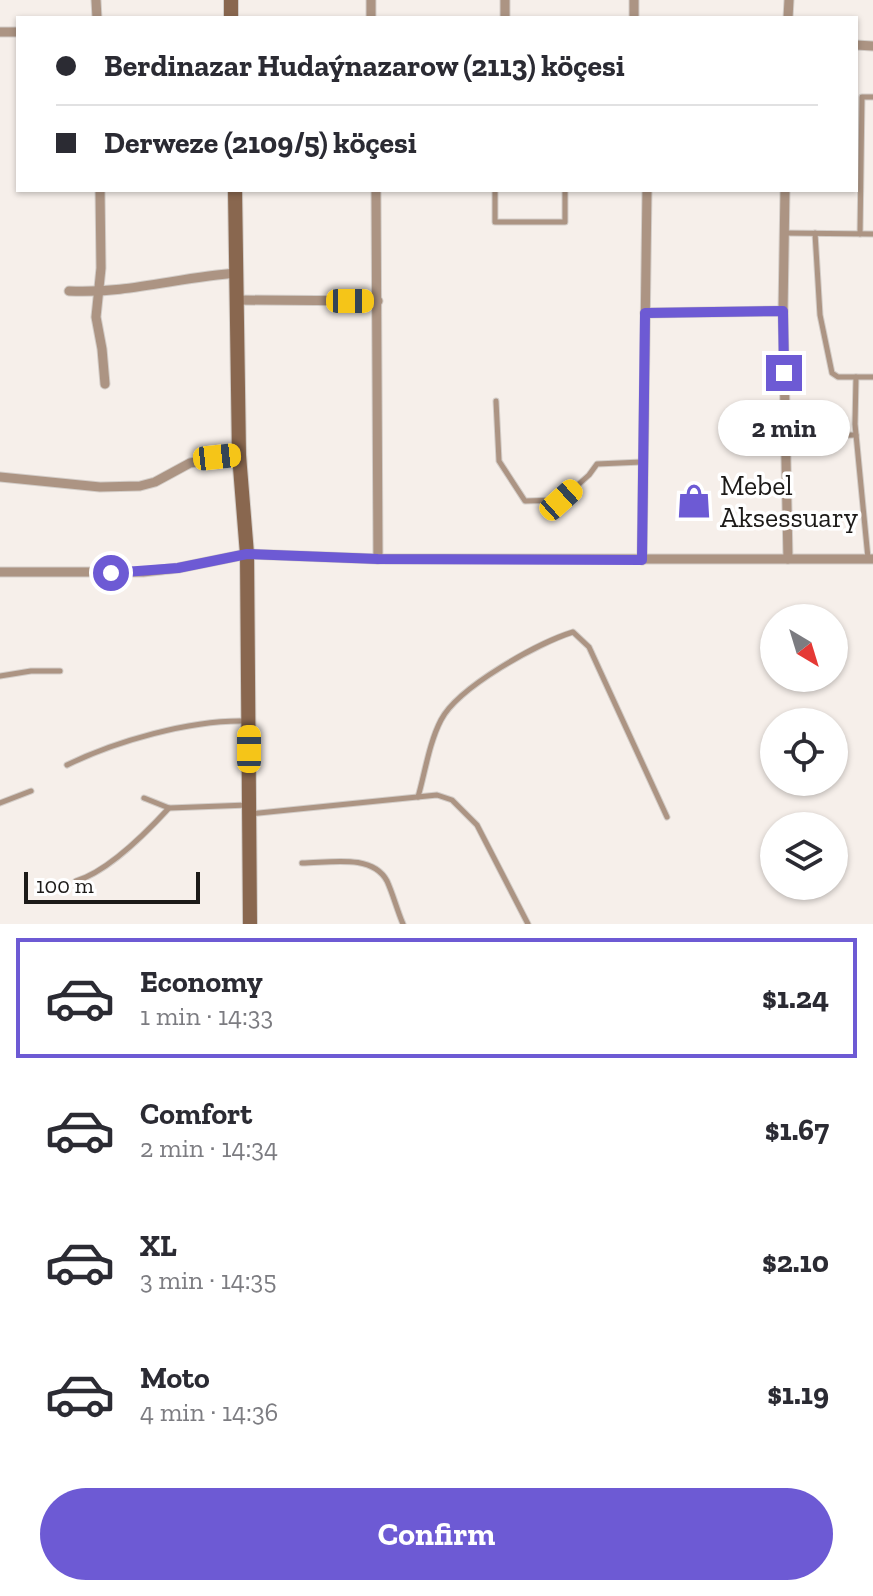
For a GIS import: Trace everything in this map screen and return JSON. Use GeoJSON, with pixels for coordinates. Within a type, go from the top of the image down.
{"type":"FeatureCollection","features":[{"type":"Feature","properties":{"kind":"street"},"geometry":{"type":"LineString","coordinates":[[100,192],[100,292],[96,317],[105,384]]}},
{"type":"Feature","properties":{"kind":"street"},"geometry":{"type":"LineString","coordinates":[[235,192],[239,455],[247,554],[250,924]]}},
{"type":"Feature","properties":{"kind":"street"},"geometry":{"type":"LineString","coordinates":[[376,192],[378,559]]}},
{"type":"Feature","properties":{"kind":"street"},"geometry":{"type":"LineString","coordinates":[[642,560],[647,192]]}},
{"type":"Feature","properties":{"kind":"street"},"geometry":{"type":"LineString","coordinates":[[785,192],[783,311],[788,559]]}},
{"type":"Feature","properties":{"kind":"street"},"geometry":{"type":"LineString","coordinates":[[69,291],[100,292],[194,276],[237,273]]}},
{"type":"Feature","properties":{"kind":"street"},"geometry":{"type":"LineString","coordinates":[[237,300],[378,301]]}},
{"type":"Feature","properties":{"kind":"street"},"geometry":{"type":"LineString","coordinates":[[645,313],[783,311]]}},
{"type":"Feature","properties":{"kind":"street"},"geometry":{"type":"LineString","coordinates":[[0,477],[100,487],[140,486],[155,482],[190,463],[239,455]]}},
{"type":"Feature","properties":{"kind":"street"},"geometry":{"type":"LineString","coordinates":[[0,572],[143,572],[247,554],[378,559],[871,559]]}},
{"type":"Feature","properties":{"kind":"lane"},"geometry":{"type":"LineString","coordinates":[[860,234],[862,97],[873,97]]}},
{"type":"Feature","properties":{"kind":"lane"},"geometry":{"type":"LineString","coordinates":[[495,192],[495,222],[565,222],[565,192]]}},
{"type":"Feature","properties":{"kind":"lane"},"geometry":{"type":"LineString","coordinates":[[784,233],[873,234]]}},
{"type":"Feature","properties":{"kind":"lane"},"geometry":{"type":"LineString","coordinates":[[815,233],[820,315],[832,373],[838,377],[873,377]]}},
{"type":"Feature","properties":{"kind":"lane"},"geometry":{"type":"LineString","coordinates":[[856,377],[856,435],[870,523],[871,559]]}},
{"type":"Feature","properties":{"kind":"lane"},"geometry":{"type":"LineString","coordinates":[[496,401],[499,461],[525,501],[561,500],[597,464],[643,462]]}},
{"type":"Feature","properties":{"kind":"lane"},"geometry":{"type":"LineString","coordinates":[[786,436],[856,435]]}},
{"type":"Feature","properties":{"kind":"lane"},"geometry":{"type":"LineString","coordinates":[[418,797],[440,721],[450,707],[505,665],[573,632],[589,647],[667,817]]}},
{"type":"Feature","properties":{"kind":"lane"},"geometry":{"type":"LineString","coordinates":[[0,676],[31,671],[60,671]]}},
{"type":"Feature","properties":{"kind":"lane"},"geometry":{"type":"LineString","coordinates":[[67,765],[92,753],[188,725],[221,720],[249,721]]}},
{"type":"Feature","properties":{"kind":"lane"},"geometry":{"type":"LineString","coordinates":[[0,803],[31,791]]}},
{"type":"Feature","properties":{"kind":"lane"},"geometry":{"type":"LineString","coordinates":[[144,798],[169,808],[249,810],[437,795],[452,800],[477,825],[528,924]]}},
{"type":"Feature","properties":{"kind":"lane"},"geometry":{"type":"LineString","coordinates":[[76,881],[100,870],[153,826],[169,808]]}},
{"type":"Feature","properties":{"kind":"lane"},"geometry":{"type":"LineString","coordinates":[[302,863],[356,862],[371,865],[387,881],[403,924]]}},
{"type":"Feature","properties":{"kind":"place","name":"Mebel Aksessuary"},"geometry":{"type":"Point","coordinates":[694,501]}},
{"type":"Feature","properties":{"kind":"route"},"geometry":{"type":"LineString","coordinates":[[111,573],[178,568],[247,554],[378,559],[642,560],[645,313],[783,311],[784,373]]}}]}
